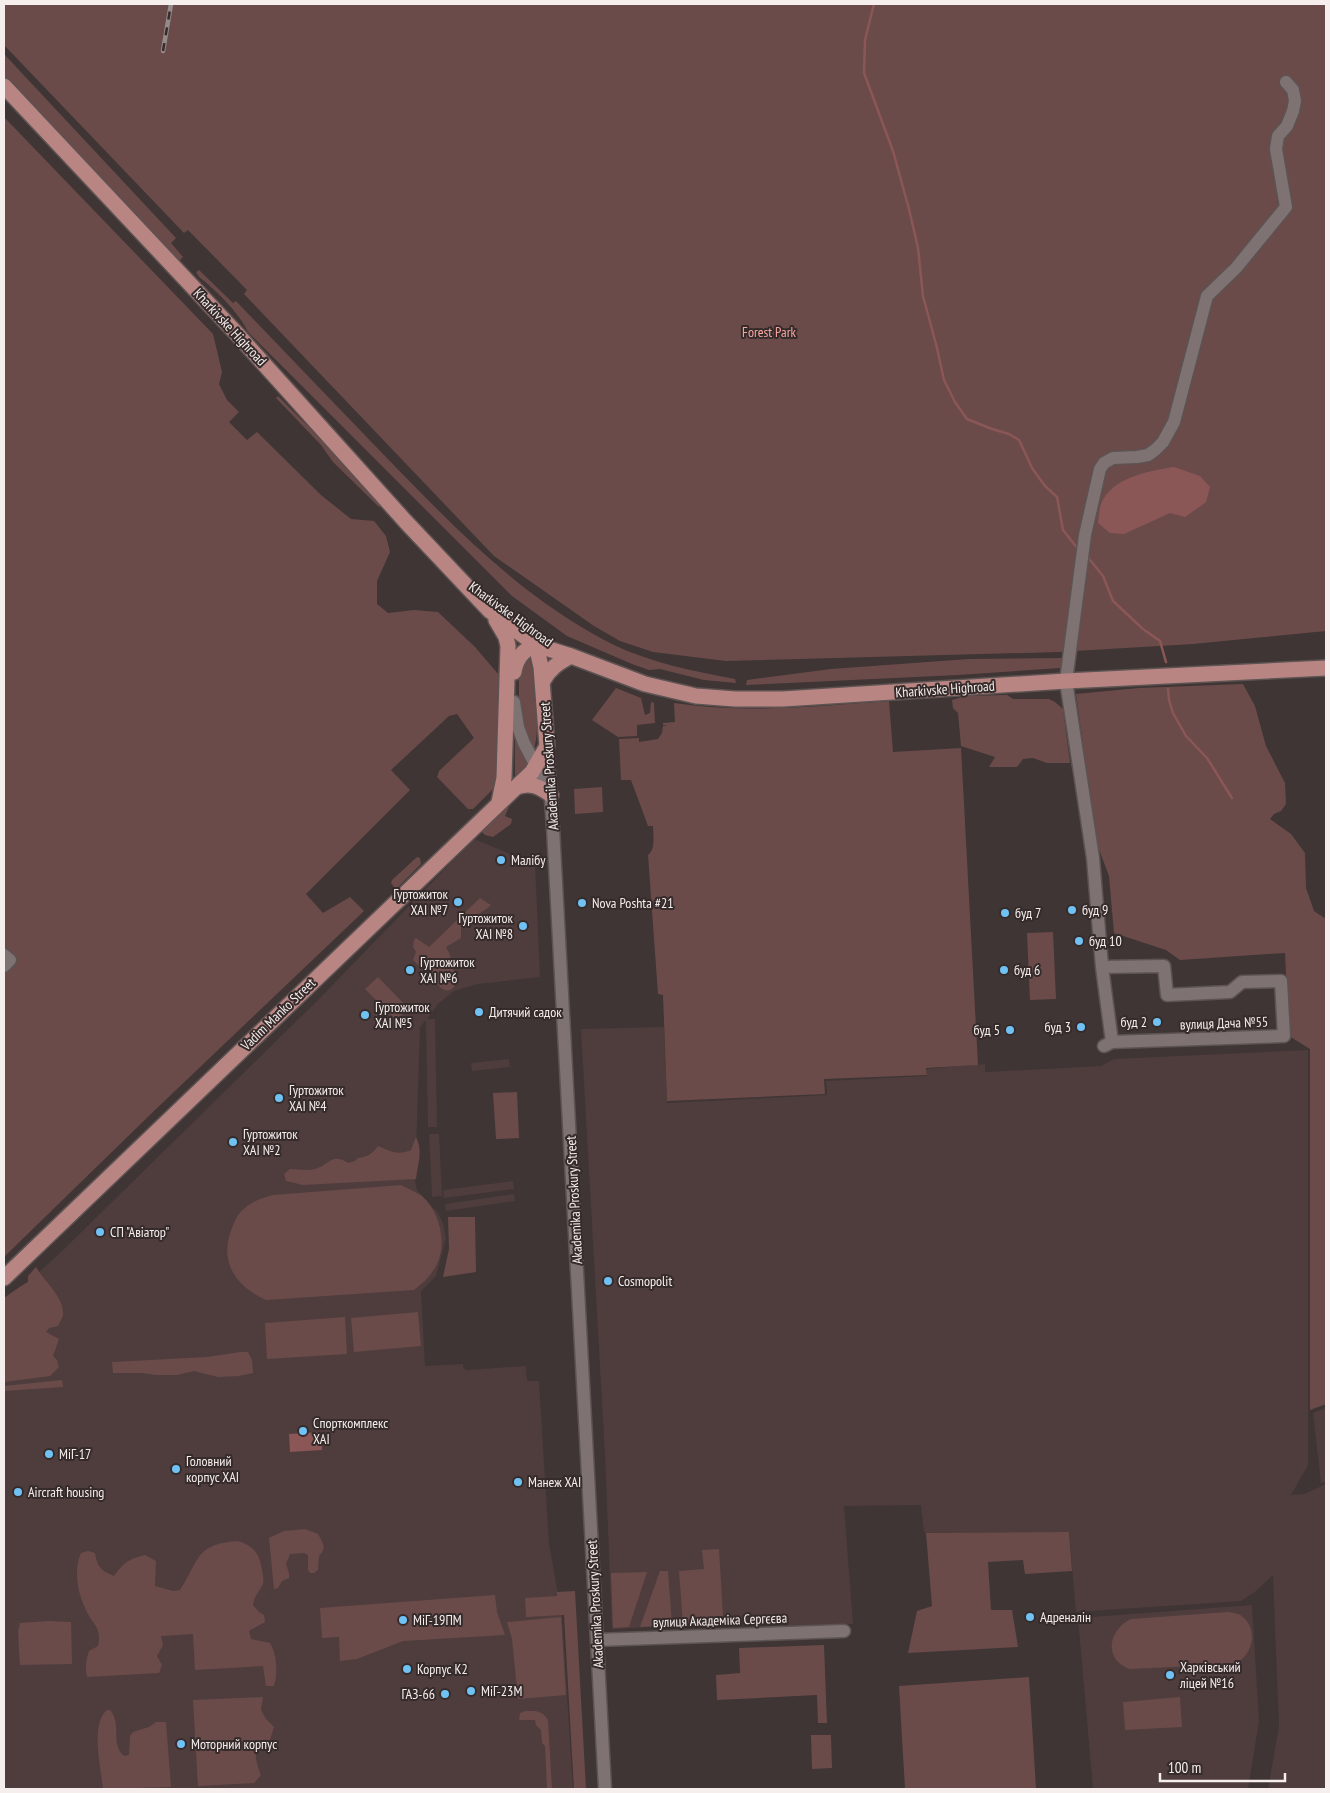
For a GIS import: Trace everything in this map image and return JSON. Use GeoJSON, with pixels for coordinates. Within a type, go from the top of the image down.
{"type":"FeatureCollection","features":[{"type":"Feature","properties":{"kind":"main road","name":"Kharkivske Highroad"},"geometry":{"type":"LineString","coordinates":[[4,86],[237,334],[406,522],[490,611],[536,646],[566,654],[645,684],[696,696],[720,699],[784,699],[1066,681],[1326,668]]}},
{"type":"Feature","properties":{"kind":"main road","name":"Kharkivske Highroad"},"geometry":{"type":"LineString","coordinates":[[453,570],[515,619],[566,654]]}},
{"type":"Feature","properties":{"kind":"main road"},"geometry":{"type":"LineString","coordinates":[[490,611],[508,641],[514,672],[509,778],[506,791],[499,802]]}},
{"type":"Feature","properties":{"kind":"main road","name":"Akademika Proskury Street"},"geometry":{"type":"LineString","coordinates":[[515,619],[536,646],[543,681],[547,746]]}},
{"type":"Feature","properties":{"kind":"main road"},"geometry":{"type":"LineString","coordinates":[[499,802],[506,759],[508,641]]}},
{"type":"Feature","properties":{"kind":"main road"},"geometry":{"type":"LineString","coordinates":[[514,672],[517,659],[536,646]]}},
{"type":"Feature","properties":{"kind":"main road"},"geometry":{"type":"LineString","coordinates":[[543,681],[549,671],[566,654]]}},
{"type":"Feature","properties":{"kind":"main road","name":"Vadim Manko Street"},"geometry":{"type":"LineString","coordinates":[[4,1278],[499,802],[517,787],[536,766],[547,746]]}},
{"type":"Feature","properties":{"kind":"main road"},"geometry":{"type":"LineString","coordinates":[[517,787],[524,784],[534,785],[551,795]]}},
{"type":"Feature","properties":{"kind":"street","name":"вулиця Дача №55"},"geometry":{"type":"LineString","coordinates":[[1102,967],[1164,966],[1167,995],[1230,992],[1242,982],[1281,981],[1284,1036],[1108,1044],[1093,858],[1066,681],[1082,554],[1096,479],[1100,469],[1104,463],[1113,458],[1148,455],[1163,442],[1174,422],[1207,296],[1236,268],[1286,207],[1276,149],[1278,136],[1288,126],[1293,111],[1293,90],[1286,82]]}},
{"type":"Feature","properties":{"kind":"street"},"geometry":{"type":"LineString","coordinates":[[514,702],[518,727],[551,795]]}},
{"type":"Feature","properties":{"kind":"street","name":"Akademika Proskury Street"},"geometry":{"type":"LineString","coordinates":[[547,746],[606,1789]]}},
{"type":"Feature","properties":{"kind":"street"},"geometry":{"type":"LineString","coordinates":[[4,955],[10,960],[4,966]]}},
{"type":"Feature","properties":{"kind":"street","name":"вулиця Академіка Сергєєва"},"geometry":{"type":"LineString","coordinates":[[597,1640],[844,1631]]}},
{"type":"Feature","properties":{"kind":"shaded area"},"geometry":{"type":"Polygon","coordinates":[[[1174,467],[1200,476],[1210,487],[1206,502],[1185,517],[1170,513],[1124,534],[1110,533],[1098,523],[1101,504],[1106,495],[1122,481],[1143,473],[1174,467]]]}},
{"type":"Feature","properties":{"kind":"shaded area"},"geometry":{"type":"Polygon","coordinates":[[[474,839],[535,864],[540,977],[478,984],[454,991],[438,1004],[427,1019],[435,1019],[437,1127],[428,1127],[426,1020],[420,1027],[415,1181],[417,1190],[438,1213],[443,1223],[446,1238],[436,1276],[421,1291],[425,1366],[463,1364],[466,1370],[526,1366],[527,1381],[539,1381],[549,1544],[562,1616],[573,1789],[4,1789],[4,1303],[58,1255],[318,1000],[474,839]]]}},
{"type":"Feature","properties":{"kind":"shaded area"},"geometry":{"type":"Polygon","coordinates":[[[664,1027],[667,1103],[827,1095],[826,1081],[927,1076],[927,1069],[985,1064],[985,1072],[1101,1066],[1114,1059],[1308,1050],[1308,1465],[1291,1495],[1304,1494],[1326,1484],[1326,1789],[1268,1789],[1279,1726],[1273,1575],[1256,1591],[1241,1601],[1076,1612],[1069,1532],[926,1533],[924,1532],[921,1505],[844,1506],[853,1624],[788,1626],[787,1619],[612,1629],[605,1455],[581,1029],[664,1027]]]}},
{"type":"Feature","properties":{"kind":"shaded area"},"geometry":{"type":"Polygon","coordinates":[[[509,1059],[510,1067],[472,1071],[471,1063],[509,1059]]]}},
{"type":"Feature","properties":{"kind":"shaded area"},"geometry":{"type":"Polygon","coordinates":[[[429,1134],[439,1134],[442,1196],[432,1197],[429,1134]]]}},
{"type":"Feature","properties":{"kind":"shaded area"},"geometry":{"type":"Polygon","coordinates":[[[513,1181],[514,1189],[444,1198],[443,1190],[513,1181]]]}},
{"type":"Feature","properties":{"kind":"shaded area"},"geometry":{"type":"Polygon","coordinates":[[[514,1194],[515,1201],[446,1211],[445,1204],[514,1194]]]}},
{"type":"Feature","properties":{"kind":"shaded area"},"geometry":{"type":"Polygon","coordinates":[[[1326,1408],[1326,1482],[1321,1483],[1313,1413],[1326,1408]]]}},
{"type":"Feature","properties":{"kind":"shaded area"},"geometry":{"type":"Polygon","coordinates":[[[321,1432],[322,1450],[290,1452],[289,1434],[321,1432]]]}},
{"type":"Feature","properties":{"kind":"shaded area","name":"Харківський ліцей №16"},"geometry":{"type":"Polygon","coordinates":[[[1252,1605],[1259,1721],[1248,1789],[1093,1789],[1078,1618],[1252,1605]]]}},
{"type":"Feature","properties":{"kind":"green space","name":"Forest Park"},"geometry":{"type":"Polygon","coordinates":[[[4,4],[1326,4],[1326,631],[1193,644],[1058,652],[726,661],[653,652],[620,641],[594,626],[494,556],[244,294],[247,290],[188,230],[184,233],[4,45],[4,4]]]}},
{"type":"Feature","properties":{"kind":"green space"},"geometry":{"type":"Polygon","coordinates":[[[4,54],[176,238],[171,243],[183,257],[177,263],[4,79],[4,54]]]}},
{"type":"Feature","properties":{"kind":"green space"},"geometry":{"type":"Polygon","coordinates":[[[4,117],[213,334],[222,372],[219,384],[227,400],[239,412],[229,422],[247,440],[257,432],[321,495],[351,519],[374,521],[386,536],[390,552],[377,581],[377,604],[388,613],[414,610],[438,612],[475,647],[499,675],[497,785],[473,809],[468,809],[437,777],[439,771],[474,738],[457,714],[449,716],[391,770],[410,790],[306,894],[323,913],[350,897],[364,911],[4,1257],[4,117]]]}},
{"type":"Feature","properties":{"kind":"green space"},"geometry":{"type":"Polygon","coordinates":[[[199,270],[233,303],[236,301],[462,534],[517,582],[578,625],[627,651],[657,661],[735,679],[736,683],[704,680],[660,669],[649,670],[632,664],[567,636],[512,596],[248,332],[227,302],[199,277],[196,272],[199,270]]]}},
{"type":"Feature","properties":{"kind":"green space"},"geometry":{"type":"Polygon","coordinates":[[[278,396],[383,502],[379,507],[333,462],[321,445],[276,398],[278,396]]]}},
{"type":"Feature","properties":{"kind":"green space"},"geometry":{"type":"Polygon","coordinates":[[[527,653],[533,673],[537,702],[537,731],[533,752],[527,738],[519,706],[519,668],[527,653]]]}},
{"type":"Feature","properties":{"kind":"green space"},"geometry":{"type":"Polygon","coordinates":[[[1062,658],[1064,666],[1060,668],[746,685],[747,680],[831,669],[969,659],[1062,658]]]}},
{"type":"Feature","properties":{"kind":"green space"},"geometry":{"type":"Polygon","coordinates":[[[1243,684],[1255,706],[1266,746],[1285,783],[1286,804],[1281,811],[1274,814],[1270,819],[1291,834],[1305,853],[1306,888],[1314,911],[1326,919],[1326,1404],[1310,1410],[1310,1049],[1289,1036],[1285,953],[1180,960],[1166,950],[1114,933],[1109,876],[1097,844],[1076,694],[1139,688],[1243,684]]]}},
{"type":"Feature","properties":{"kind":"green space"},"geometry":{"type":"Polygon","coordinates":[[[616,688],[641,698],[645,715],[650,713],[651,702],[654,703],[655,723],[637,725],[637,736],[618,737],[592,720],[616,688]]]}},
{"type":"Feature","properties":{"kind":"green space"},"geometry":{"type":"Polygon","coordinates":[[[1007,695],[1013,699],[1049,699],[1063,709],[1070,763],[1047,763],[1033,758],[1023,759],[1017,767],[989,767],[995,757],[961,746],[958,713],[953,708],[952,700],[966,696],[1007,695]]]}},
{"type":"Feature","properties":{"kind":"green space"},"geometry":{"type":"Polygon","coordinates":[[[889,701],[893,752],[961,748],[978,1065],[926,1068],[927,1075],[824,1079],[825,1094],[667,1101],[663,995],[658,994],[648,855],[653,845],[653,826],[648,826],[631,780],[621,780],[619,739],[639,738],[639,742],[658,739],[662,733],[663,726],[668,725],[663,725],[663,723],[675,722],[674,703],[754,709],[889,701]]]}},
{"type":"Feature","properties":{"kind":"green space"},"geometry":{"type":"Polygon","coordinates":[[[517,739],[529,765],[515,779],[515,740],[517,739]]]}},
{"type":"Feature","properties":{"kind":"green space"},"geometry":{"type":"Polygon","coordinates":[[[602,787],[603,812],[575,814],[574,789],[602,787]]]}},
{"type":"Feature","properties":{"kind":"green space"},"geometry":{"type":"Polygon","coordinates":[[[510,804],[505,816],[512,819],[511,824],[493,837],[485,835],[480,830],[510,804]]]}},
{"type":"Feature","properties":{"kind":"green space"},"geometry":{"type":"Polygon","coordinates":[[[417,857],[420,858],[421,864],[398,887],[394,887],[391,883],[392,880],[417,857]]]}},
{"type":"Feature","properties":{"kind":"green space"},"geometry":{"type":"Polygon","coordinates":[[[480,898],[491,905],[466,923],[461,929],[461,938],[446,947],[454,971],[454,987],[444,990],[413,960],[416,952],[413,947],[414,940],[416,938],[429,947],[480,898]]]}},
{"type":"Feature","properties":{"kind":"green space"},"geometry":{"type":"Polygon","coordinates":[[[1053,932],[1056,999],[1030,1000],[1027,933],[1053,932]]]}},
{"type":"Feature","properties":{"kind":"green space"},"geometry":{"type":"Polygon","coordinates":[[[378,977],[409,1009],[396,1020],[365,989],[378,977]]]}},
{"type":"Feature","properties":{"kind":"green space"},"geometry":{"type":"Polygon","coordinates":[[[517,1092],[519,1138],[496,1139],[493,1093],[517,1092]]]}},
{"type":"Feature","properties":{"kind":"green space"},"geometry":{"type":"Polygon","coordinates":[[[416,1137],[420,1152],[416,1179],[303,1185],[286,1181],[284,1174],[290,1169],[315,1169],[334,1159],[343,1160],[348,1163],[370,1155],[378,1146],[394,1152],[406,1152],[411,1150],[416,1137]]]}},
{"type":"Feature","properties":{"kind":"green space"},"geometry":{"type":"Polygon","coordinates":[[[401,1185],[422,1196],[433,1210],[440,1228],[441,1247],[437,1264],[427,1278],[414,1290],[266,1300],[247,1288],[233,1273],[227,1253],[231,1231],[240,1213],[254,1202],[273,1195],[401,1185]]]}},
{"type":"Feature","properties":{"kind":"green space"},"geometry":{"type":"Polygon","coordinates":[[[448,1217],[475,1217],[476,1272],[443,1277],[449,1249],[448,1217]]]}},
{"type":"Feature","properties":{"kind":"green space"},"geometry":{"type":"Polygon","coordinates":[[[36,1267],[61,1302],[63,1309],[63,1315],[58,1326],[49,1328],[46,1332],[59,1339],[53,1356],[57,1360],[59,1367],[50,1376],[4,1382],[4,1298],[28,1282],[28,1276],[36,1267]]]}},
{"type":"Feature","properties":{"kind":"green space"},"geometry":{"type":"Polygon","coordinates":[[[418,1312],[421,1346],[354,1352],[351,1318],[418,1312]]]}},
{"type":"Feature","properties":{"kind":"green space"},"geometry":{"type":"Polygon","coordinates":[[[345,1317],[347,1354],[267,1359],[265,1323],[345,1317]]]}},
{"type":"Feature","properties":{"kind":"green space"},"geometry":{"type":"Polygon","coordinates":[[[248,1352],[252,1360],[253,1373],[218,1377],[194,1371],[177,1375],[113,1373],[112,1362],[207,1357],[248,1352]]]}},
{"type":"Feature","properties":{"kind":"green space"},"geometry":{"type":"Polygon","coordinates":[[[62,1380],[63,1387],[4,1391],[4,1386],[62,1380]]]}},
{"type":"Feature","properties":{"kind":"green space"},"geometry":{"type":"Polygon","coordinates":[[[305,1529],[318,1534],[323,1543],[324,1548],[319,1556],[318,1570],[310,1573],[308,1570],[308,1555],[304,1553],[290,1554],[286,1564],[289,1578],[282,1581],[278,1588],[274,1589],[269,1538],[284,1531],[305,1529]]]}},
{"type":"Feature","properties":{"kind":"green space"},"geometry":{"type":"Polygon","coordinates":[[[1069,1532],[1072,1571],[1025,1574],[1023,1560],[988,1562],[991,1610],[1012,1610],[1018,1647],[908,1653],[917,1611],[932,1606],[926,1533],[1069,1532]]]}},
{"type":"Feature","properties":{"kind":"green space"},"geometry":{"type":"Polygon","coordinates":[[[238,1541],[253,1549],[261,1564],[263,1584],[253,1605],[264,1615],[265,1622],[249,1631],[251,1639],[270,1643],[276,1664],[274,1686],[266,1686],[263,1666],[195,1670],[193,1634],[161,1636],[163,1645],[157,1656],[162,1665],[159,1673],[87,1677],[88,1654],[89,1651],[98,1646],[99,1634],[83,1604],[79,1589],[77,1567],[81,1553],[88,1551],[95,1553],[100,1567],[114,1576],[127,1562],[145,1555],[156,1561],[155,1586],[173,1591],[180,1590],[200,1555],[206,1550],[224,1543],[238,1541]]]}},
{"type":"Feature","properties":{"kind":"green space"},"geometry":{"type":"Polygon","coordinates":[[[719,1549],[723,1616],[712,1617],[712,1623],[683,1624],[679,1571],[704,1569],[702,1550],[719,1549]]]}},
{"type":"Feature","properties":{"kind":"green space"},"geometry":{"type":"Polygon","coordinates":[[[660,1571],[668,1571],[672,1625],[640,1627],[660,1571]]]}},
{"type":"Feature","properties":{"kind":"green space"},"geometry":{"type":"Polygon","coordinates":[[[647,1572],[629,1627],[613,1628],[611,1573],[647,1572]]]}},
{"type":"Feature","properties":{"kind":"green space"},"geometry":{"type":"Polygon","coordinates":[[[575,1591],[586,1789],[574,1789],[564,1615],[526,1617],[525,1598],[557,1596],[557,1592],[575,1591]]]}},
{"type":"Feature","properties":{"kind":"green space"},"geometry":{"type":"Polygon","coordinates":[[[495,1595],[497,1612],[505,1635],[403,1641],[357,1659],[340,1661],[339,1637],[322,1638],[320,1608],[495,1595]]]}},
{"type":"Feature","properties":{"kind":"green space"},"geometry":{"type":"Polygon","coordinates":[[[1228,1612],[1243,1617],[1251,1629],[1252,1636],[1249,1650],[1240,1661],[1234,1664],[1130,1669],[1121,1665],[1112,1652],[1113,1637],[1117,1630],[1131,1619],[1228,1612]]]}},
{"type":"Feature","properties":{"kind":"green space"},"geometry":{"type":"Polygon","coordinates":[[[561,1617],[566,1695],[518,1699],[512,1639],[507,1622],[561,1617]]]}},
{"type":"Feature","properties":{"kind":"green space"},"geometry":{"type":"Polygon","coordinates":[[[71,1622],[72,1664],[20,1665],[18,1632],[20,1623],[71,1622]]]}},
{"type":"Feature","properties":{"kind":"green space"},"geometry":{"type":"Polygon","coordinates":[[[824,1645],[827,1723],[818,1723],[817,1695],[717,1700],[716,1675],[740,1673],[739,1648],[824,1645]]]}},
{"type":"Feature","properties":{"kind":"green space"},"geometry":{"type":"Polygon","coordinates":[[[1029,1677],[1036,1789],[905,1789],[899,1686],[1029,1677]]]}},
{"type":"Feature","properties":{"kind":"green space"},"geometry":{"type":"Polygon","coordinates":[[[263,1697],[261,1710],[274,1727],[270,1740],[263,1742],[257,1749],[256,1759],[261,1775],[254,1783],[198,1786],[193,1700],[263,1697]]]}},
{"type":"Feature","properties":{"kind":"green space"},"geometry":{"type":"Polygon","coordinates":[[[1180,1697],[1182,1727],[1125,1730],[1123,1702],[1180,1697]]]}},
{"type":"Feature","properties":{"kind":"green space"},"geometry":{"type":"Polygon","coordinates":[[[107,1710],[110,1710],[113,1715],[118,1746],[124,1756],[129,1755],[130,1736],[133,1732],[149,1727],[156,1722],[166,1722],[171,1787],[103,1789],[98,1736],[99,1725],[107,1710]]]}},
{"type":"Feature","properties":{"kind":"green space"},"geometry":{"type":"Polygon","coordinates":[[[526,1711],[541,1713],[548,1720],[552,1789],[547,1789],[545,1746],[542,1743],[541,1730],[536,1725],[535,1720],[519,1720],[520,1713],[526,1711]]]}},
{"type":"Feature","properties":{"kind":"green space"},"geometry":{"type":"Polygon","coordinates":[[[811,1735],[831,1735],[832,1768],[812,1769],[811,1735]]]}},
{"type":"Feature","properties":{"kind":"waterway"},"geometry":{"type":"LineString","coordinates":[[874,4],[865,40],[864,73],[893,151],[909,209],[918,248],[923,296],[944,380],[955,402],[967,419],[1009,434],[1019,440],[1032,468],[1045,486],[1057,497],[1063,530],[1078,549]]}},
{"type":"Feature","properties":{"kind":"waterway"},"geometry":{"type":"LineString","coordinates":[[1086,555],[1103,576],[1113,601],[1143,629],[1160,641],[1166,662]]}},
{"type":"Feature","properties":{"kind":"waterway"},"geometry":{"type":"LineString","coordinates":[[1168,689],[1173,713],[1186,736],[1207,758],[1232,798]]}},
{"type":"Feature","properties":{"kind":"railway"},"geometry":{"type":"LineString","coordinates":[[163,51],[171,4]]}},
{"type":"Feature","properties":{"kind":"place","name":"Малібу"},"geometry":{"type":"Point","coordinates":[501,860]}},
{"type":"Feature","properties":{"kind":"place","name":"Гуртожиток ХАІ №7"},"geometry":{"type":"Point","coordinates":[458,902]}},
{"type":"Feature","properties":{"kind":"place","name":"Nova Poshta #21"},"geometry":{"type":"Point","coordinates":[582,903]}},
{"type":"Feature","properties":{"kind":"place","name":"буд 9"},"geometry":{"type":"Point","coordinates":[1072,910]}},
{"type":"Feature","properties":{"kind":"place","name":"буд 7"},"geometry":{"type":"Point","coordinates":[1005,913]}},
{"type":"Feature","properties":{"kind":"place","name":"Гуртожиток ХАІ №8"},"geometry":{"type":"Point","coordinates":[523,926]}},
{"type":"Feature","properties":{"kind":"place","name":"буд 10"},"geometry":{"type":"Point","coordinates":[1079,941]}},
{"type":"Feature","properties":{"kind":"place","name":"Гуртожиток ХАІ №6"},"geometry":{"type":"Point","coordinates":[410,970]}},
{"type":"Feature","properties":{"kind":"place","name":"буд 6"},"geometry":{"type":"Point","coordinates":[1004,970]}},
{"type":"Feature","properties":{"kind":"place","name":"Дитячий садок"},"geometry":{"type":"Point","coordinates":[479,1012]}},
{"type":"Feature","properties":{"kind":"place","name":"Гуртожиток ХАІ №5"},"geometry":{"type":"Point","coordinates":[365,1015]}},
{"type":"Feature","properties":{"kind":"place","name":"буд 2"},"geometry":{"type":"Point","coordinates":[1157,1022]}},
{"type":"Feature","properties":{"kind":"place","name":"буд 3"},"geometry":{"type":"Point","coordinates":[1081,1027]}},
{"type":"Feature","properties":{"kind":"place","name":"буд 5"},"geometry":{"type":"Point","coordinates":[1010,1030]}},
{"type":"Feature","properties":{"kind":"place","name":"Гуртожиток ХАІ №4"},"geometry":{"type":"Point","coordinates":[279,1098]}},
{"type":"Feature","properties":{"kind":"place","name":"Гуртожиток ХАІ №2"},"geometry":{"type":"Point","coordinates":[233,1142]}},
{"type":"Feature","properties":{"kind":"place","name":"СП \"Авіатор\""},"geometry":{"type":"Point","coordinates":[100,1232]}},
{"type":"Feature","properties":{"kind":"place","name":"Cosmopolit"},"geometry":{"type":"Point","coordinates":[608,1281]}},
{"type":"Feature","properties":{"kind":"place","name":"Спорткомплекс ХАІ"},"geometry":{"type":"Point","coordinates":[303,1431]}},
{"type":"Feature","properties":{"kind":"place","name":"МіГ-17"},"geometry":{"type":"Point","coordinates":[49,1454]}},
{"type":"Feature","properties":{"kind":"place","name":"Головний корпус ХАІ"},"geometry":{"type":"Point","coordinates":[176,1469]}},
{"type":"Feature","properties":{"kind":"place","name":"Манеж ХАІ"},"geometry":{"type":"Point","coordinates":[518,1482]}},
{"type":"Feature","properties":{"kind":"place","name":"Aircraft housing"},"geometry":{"type":"Point","coordinates":[18,1492]}},
{"type":"Feature","properties":{"kind":"place","name":"Адреналін"},"geometry":{"type":"Point","coordinates":[1030,1617]}},
{"type":"Feature","properties":{"kind":"place","name":"МіГ-19ПМ"},"geometry":{"type":"Point","coordinates":[403,1620]}},
{"type":"Feature","properties":{"kind":"place","name":"Корпус К2"},"geometry":{"type":"Point","coordinates":[407,1669]}},
{"type":"Feature","properties":{"kind":"place","name":"Харківський ліцей №16"},"geometry":{"type":"Point","coordinates":[1170,1675]}},
{"type":"Feature","properties":{"kind":"place","name":"МіГ-23М"},"geometry":{"type":"Point","coordinates":[471,1691]}},
{"type":"Feature","properties":{"kind":"place","name":"ГАЗ-66"},"geometry":{"type":"Point","coordinates":[445,1694]}},
{"type":"Feature","properties":{"kind":"place","name":"Моторний корпус"},"geometry":{"type":"Point","coordinates":[181,1744]}}]}
